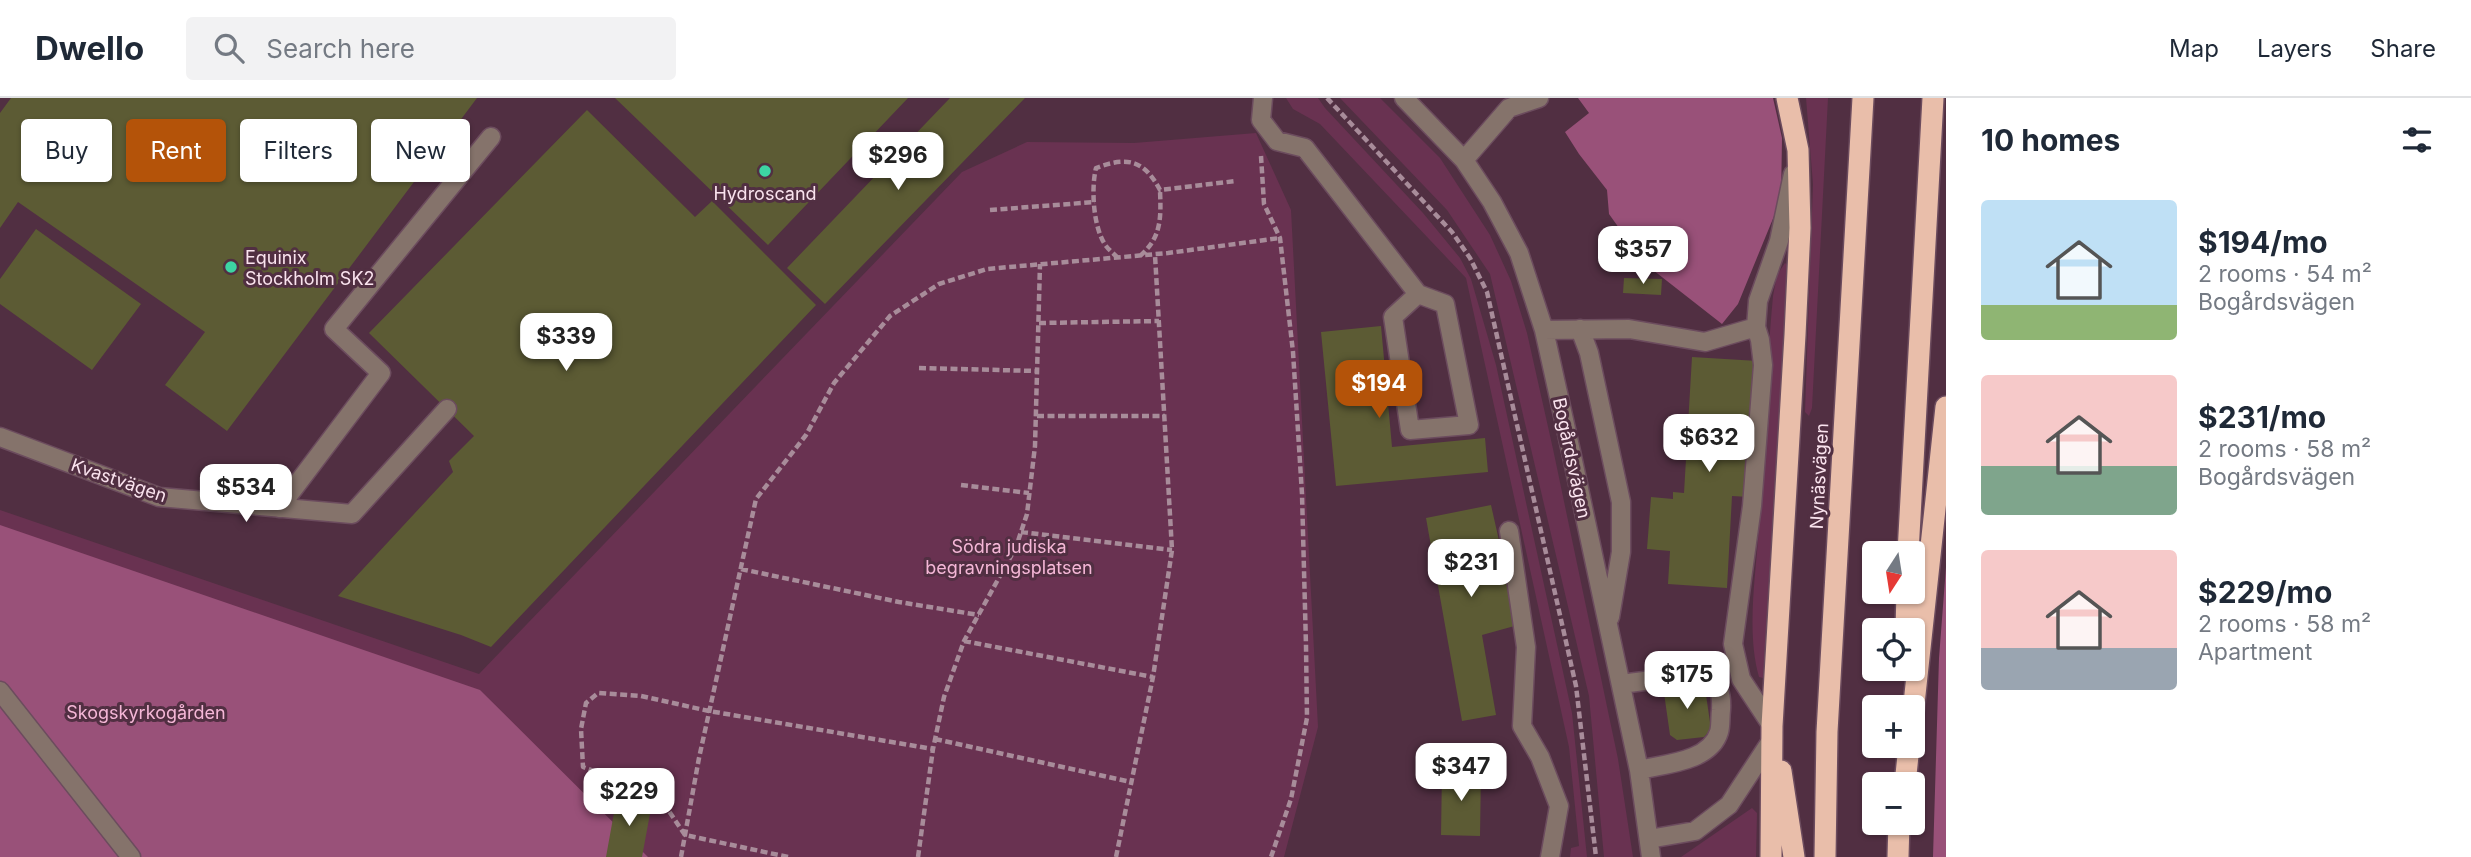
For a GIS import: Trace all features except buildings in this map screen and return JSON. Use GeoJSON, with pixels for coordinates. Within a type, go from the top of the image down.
{"type":"FeatureCollection","features":[{"type":"Feature","properties":{"kind":"highway"},"geometry":{"type":"LineString","coordinates":[[1771,857],[1772,732],[1800,228],[1798,150],[1787,98]]}},
{"type":"Feature","properties":{"kind":"highway","name":"Nynäsvägen"},"geometry":{"type":"LineString","coordinates":[[1825,857],[1826,732],[1863,98]]}},
{"type":"Feature","properties":{"kind":"highway"},"geometry":{"type":"LineString","coordinates":[[1910,541],[1933,98]]}},
{"type":"Feature","properties":{"kind":"highway"},"geometry":{"type":"LineString","coordinates":[[1915,695],[1946,407]]}},
{"type":"Feature","properties":{"kind":"highway"},"geometry":{"type":"LineString","coordinates":[[1772,732],[1784,785],[1794,857]]}},
{"type":"Feature","properties":{"kind":"street"},"geometry":{"type":"LineString","coordinates":[[1263,98],[1261,120],[1277,141],[1305,148],[1418,294],[1445,304],[1469,425],[1410,430],[1393,317],[1418,294]]}},
{"type":"Feature","properties":{"kind":"street","name":"Bogårdsvägen"},"geometry":{"type":"LineString","coordinates":[[1404,98],[1464,160],[1492,202],[1520,253],[1544,330],[1639,770],[1650,848]]}},
{"type":"Feature","properties":{"kind":"street"},"geometry":{"type":"LineString","coordinates":[[1464,160],[1509,108],[1539,98]]}},
{"type":"Feature","properties":{"kind":"street"},"geometry":{"type":"LineString","coordinates":[[279,508],[381,373],[334,329],[491,137]]}},
{"type":"Feature","properties":{"kind":"street"},"geometry":{"type":"LineString","coordinates":[[1650,848],[1695,831],[1729,805],[1772,732],[1741,679],[1732,644],[1752,506],[1763,365],[1756,327],[1758,301],[1779,242],[1798,150]]}},
{"type":"Feature","properties":{"kind":"street"},"geometry":{"type":"LineString","coordinates":[[1544,330],[1629,330],[1705,342],[1756,327]]}},
{"type":"Feature","properties":{"kind":"street"},"geometry":{"type":"LineString","coordinates":[[1580,329],[1590,353],[1621,502],[1621,552],[1608,626]]}},
{"type":"Feature","properties":{"kind":"street","name":"Kvastvägen"},"geometry":{"type":"LineString","coordinates":[[0,438],[159,497],[352,514],[447,409]]}},
{"type":"Feature","properties":{"kind":"street"},"geometry":{"type":"LineString","coordinates":[[1509,531],[1526,646],[1522,726],[1540,757],[1559,807],[1550,857]]}},
{"type":"Feature","properties":{"kind":"street"},"geometry":{"type":"LineString","coordinates":[[1621,684],[1706,673],[1716,682],[1722,695],[1719,733],[1708,748],[1696,756],[1639,770]]}},
{"type":"Feature","properties":{"kind":"street"},"geometry":{"type":"LineString","coordinates":[[0,691],[131,857]]}},
{"type":"Feature","properties":{"kind":"path"},"geometry":{"type":"LineString","coordinates":[[1327,98],[1452,232],[1470,258],[1487,292],[1576,686],[1596,857]]}},
{"type":"Feature","properties":{"kind":"path"},"geometry":{"type":"LineString","coordinates":[[1261,120],[1264,204],[1280,238],[1293,352],[1302,495],[1307,719],[1291,799],[1271,857]]}},
{"type":"Feature","properties":{"kind":"path"},"geometry":{"type":"LineString","coordinates":[[1118,258],[1106,246],[1099,232],[1092,183],[1096,168],[1113,162],[1139,163],[1152,175],[1160,190],[1161,218],[1157,235],[1140,256]]}},
{"type":"Feature","properties":{"kind":"path"},"geometry":{"type":"LineString","coordinates":[[1160,190],[1236,181]]}},
{"type":"Feature","properties":{"kind":"path"},"geometry":{"type":"LineString","coordinates":[[990,210],[1095,202]]}},
{"type":"Feature","properties":{"kind":"path"},"geometry":{"type":"LineString","coordinates":[[681,857],[709,711],[756,499],[806,435],[834,383],[890,316],[939,284],[987,269],[1140,256],[1280,238]]}},
{"type":"Feature","properties":{"kind":"path"},"geometry":{"type":"LineString","coordinates":[[1116,857],[1153,677],[1172,550],[1155,254]]}},
{"type":"Feature","properties":{"kind":"path"},"geometry":{"type":"LineString","coordinates":[[918,857],[933,749],[944,697],[964,641],[1016,547],[1027,514],[1036,416],[1040,264]]}},
{"type":"Feature","properties":{"kind":"path"},"geometry":{"type":"LineString","coordinates":[[1039,323],[1160,321]]}},
{"type":"Feature","properties":{"kind":"path"},"geometry":{"type":"LineString","coordinates":[[919,368],[1037,371]]}},
{"type":"Feature","properties":{"kind":"path"},"geometry":{"type":"LineString","coordinates":[[1036,416],[1165,416]]}},
{"type":"Feature","properties":{"kind":"path"},"geometry":{"type":"LineString","coordinates":[[961,485],[1029,493]]}},
{"type":"Feature","properties":{"kind":"path"},"geometry":{"type":"LineString","coordinates":[[1021,532],[1172,550]]}},
{"type":"Feature","properties":{"kind":"path"},"geometry":{"type":"LineString","coordinates":[[741,569],[899,602],[979,615]]}},
{"type":"Feature","properties":{"kind":"path"},"geometry":{"type":"LineString","coordinates":[[964,641],[1153,677]]}},
{"type":"Feature","properties":{"kind":"path"},"geometry":{"type":"LineString","coordinates":[[788,857],[685,835],[658,796],[583,767],[581,729],[586,703],[598,693],[641,696],[709,711],[933,749]]}},
{"type":"Feature","properties":{"kind":"path"},"geometry":{"type":"LineString","coordinates":[[935,739],[1131,782]]}},
{"type":"Feature","properties":{"kind":"green space"},"geometry":{"type":"Polygon","coordinates":[[[1286,98],[1318,98],[1423,213],[1460,258],[1471,279],[1496,365],[1572,713],[1587,857],[1570,857],[1571,848],[1579,846],[1569,747],[1466,278],[1320,124],[1293,109],[1286,98]]]}},
{"type":"Feature","properties":{"kind":"green space"},"geometry":{"type":"Polygon","coordinates":[[[1340,98],[1380,98],[1440,158],[1490,235],[1511,281],[1527,333],[1553,449],[1618,759],[1633,857],[1604,857],[1589,696],[1490,274],[1447,210],[1340,98]]]}},
{"type":"Feature","properties":{"kind":"green space"},"geometry":{"type":"Polygon","coordinates":[[[1578,98],[1773,98],[1782,138],[1781,199],[1738,304],[1722,324],[1644,263],[1609,214],[1607,190],[1565,132],[1589,113],[1578,98]]]}},
{"type":"Feature","properties":{"kind":"green space"},"geometry":{"type":"Polygon","coordinates":[[[1806,98],[1828,98],[1812,408],[1809,416],[1805,412],[1813,184],[1806,98]]]}},
{"type":"Feature","properties":{"kind":"green space","name":"Södra judiska begravningsplatsen"},"geometry":{"type":"Polygon","coordinates":[[[1256,133],[1291,210],[1318,727],[1284,857],[0,857],[0,510],[479,674],[962,172],[1027,142],[1134,143],[1256,133]]]}},
{"type":"Feature","properties":{"kind":"green space"},"geometry":{"type":"Polygon","coordinates":[[[1785,263],[1788,265],[1763,678],[1759,677],[1755,660],[1753,603],[1773,296],[1777,275],[1785,263]]]}},
{"type":"Feature","properties":{"kind":"green space","name":"Skogskyrkogården"},"geometry":{"type":"Polygon","coordinates":[[[0,525],[480,690],[648,857],[0,857],[0,525]]]}},
{"type":"Feature","properties":{"kind":"green space"},"geometry":{"type":"Polygon","coordinates":[[[1946,567],[1946,857],[1933,857],[1939,658],[1946,567]]]}},
{"type":"Feature","properties":{"kind":"green space"},"geometry":{"type":"Polygon","coordinates":[[[1752,808],[1757,813],[1756,857],[1681,857],[1752,808]]]}},
{"type":"Feature","properties":{"kind":"place","name":"Hydroscand"},"geometry":{"type":"Point","coordinates":[765,171]}},
{"type":"Feature","properties":{"kind":"place","name":"Equinix Stockholm SK2"},"geometry":{"type":"Point","coordinates":[231,267]}}]}
